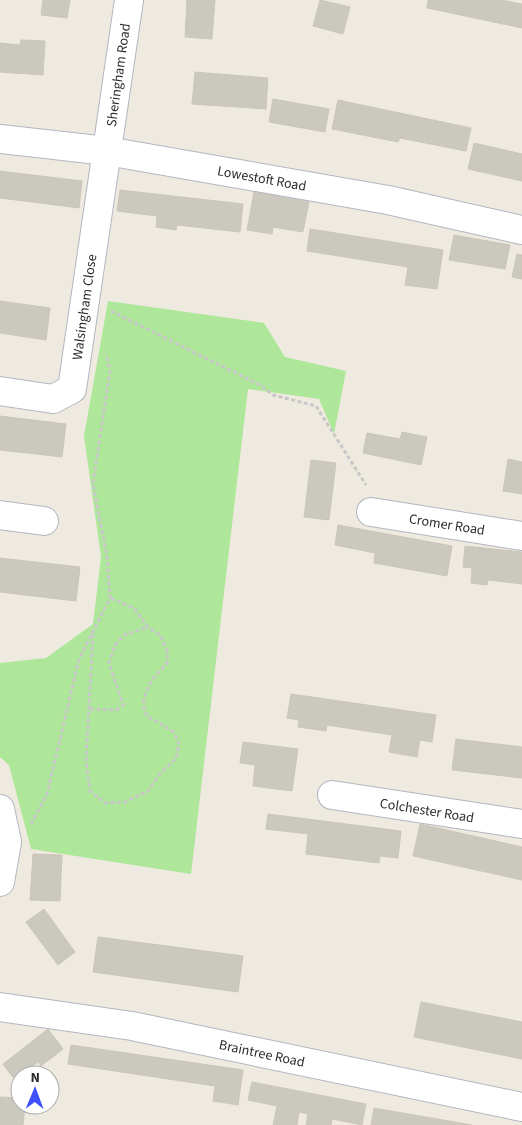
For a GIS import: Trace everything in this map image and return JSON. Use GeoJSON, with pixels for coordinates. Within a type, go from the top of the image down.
{"type":"FeatureCollection","features":[{"type":"Feature","properties":{"kind":"street","name":"Sheringham Road"},"geometry":{"type":"LineString","coordinates":[[106,151],[129,0]]}},
{"type":"Feature","properties":{"kind":"street","name":"Lowestoft Road"},"geometry":{"type":"LineString","coordinates":[[0,139],[106,151],[388,200],[522,230]]}},
{"type":"Feature","properties":{"kind":"street","name":"Walsingham Close"},"geometry":{"type":"LineString","coordinates":[[0,391],[53,399],[72,389],[106,151]]}},
{"type":"Feature","properties":{"kind":"street","name":"Cromer Road"},"geometry":{"type":"LineString","coordinates":[[373,499],[522,536]]}},
{"type":"Feature","properties":{"kind":"street"},"geometry":{"type":"LineString","coordinates":[[0,515],[44,521]]}},
{"type":"Feature","properties":{"kind":"street","name":"Colchester Road"},"geometry":{"type":"LineString","coordinates":[[332,795],[522,824]]}},
{"type":"Feature","properties":{"kind":"street"},"geometry":{"type":"LineString","coordinates":[[0,809],[7,842],[0,882]]}},
{"type":"Feature","properties":{"kind":"street","name":"Braintree Road"},"geometry":{"type":"LineString","coordinates":[[0,1007],[132,1026],[522,1107]]}},
{"type":"Feature","properties":{"kind":"path"},"geometry":{"type":"LineString","coordinates":[[84,304],[112,312],[260,385],[273,395],[316,406],[373,499]]}},
{"type":"Feature","properties":{"kind":"path"},"geometry":{"type":"LineString","coordinates":[[7,842],[21,844],[47,794],[79,660],[110,598],[108,556],[93,484],[110,370],[103,340],[84,304]]}},
{"type":"Feature","properties":{"kind":"path"},"geometry":{"type":"LineString","coordinates":[[93,633],[86,761],[90,791],[105,803],[125,802],[148,791],[158,776],[176,758],[180,744],[174,732],[147,716],[143,704],[152,680],[167,663],[168,653],[162,636],[148,627],[134,608],[110,598]]}},
{"type":"Feature","properties":{"kind":"path"},"geometry":{"type":"LineString","coordinates":[[90,709],[116,710],[123,705],[109,664],[115,645],[124,635],[148,627]]}},
{"type":"Feature","properties":{"kind":"green space"},"geometry":{"type":"Polygon","coordinates":[[[108,301],[264,323],[285,357],[346,371],[334,434],[319,399],[248,389],[191,874],[31,849],[9,765],[0,757],[0,663],[46,658],[93,624],[101,557],[84,436],[108,301]]]}},
{"type":"Feature","properties":{"kind":"building"},"geometry":{"type":"Polygon","coordinates":[[[43,0],[70,0],[67,18],[41,15],[43,0]]]}},
{"type":"Feature","properties":{"kind":"building"},"geometry":{"type":"Polygon","coordinates":[[[187,0],[215,0],[212,39],[185,37],[187,0]]]}},
{"type":"Feature","properties":{"kind":"building"},"geometry":{"type":"Polygon","coordinates":[[[320,0],[350,7],[343,34],[313,26],[320,0]]]}},
{"type":"Feature","properties":{"kind":"building"},"geometry":{"type":"Polygon","coordinates":[[[428,0],[501,0],[522,4],[522,28],[427,8],[428,0]]]}},
{"type":"Feature","properties":{"kind":"building"},"geometry":{"type":"Polygon","coordinates":[[[21,40],[45,41],[43,75],[0,72],[0,43],[20,45],[21,40]]]}},
{"type":"Feature","properties":{"kind":"building"},"geometry":{"type":"Polygon","coordinates":[[[195,72],[268,78],[266,109],[192,104],[195,72]]]}},
{"type":"Feature","properties":{"kind":"building"},"geometry":{"type":"Polygon","coordinates":[[[273,99],[329,109],[325,132],[269,122],[273,99]]]}},
{"type":"Feature","properties":{"kind":"building"},"geometry":{"type":"Polygon","coordinates":[[[338,100],[471,128],[466,151],[400,138],[398,142],[332,129],[338,100]]]}},
{"type":"Feature","properties":{"kind":"building"},"geometry":{"type":"Polygon","coordinates":[[[474,143],[522,154],[522,181],[468,169],[474,143]]]}},
{"type":"Feature","properties":{"kind":"building"},"geometry":{"type":"Polygon","coordinates":[[[0,171],[82,181],[79,208],[0,198],[0,171]]]}},
{"type":"Feature","properties":{"kind":"building"},"geometry":{"type":"Polygon","coordinates":[[[120,190],[243,204],[240,232],[177,225],[176,230],[156,227],[157,216],[117,211],[120,190]]]}},
{"type":"Feature","properties":{"kind":"building"},"geometry":{"type":"Polygon","coordinates":[[[254,192],[309,202],[303,232],[273,227],[272,234],[247,230],[254,192]]]}},
{"type":"Feature","properties":{"kind":"building"},"geometry":{"type":"Polygon","coordinates":[[[310,229],[443,250],[437,289],[405,285],[408,267],[307,251],[310,229]]]}},
{"type":"Feature","properties":{"kind":"building"},"geometry":{"type":"Polygon","coordinates":[[[454,235],[510,245],[505,269],[449,260],[454,235]]]}},
{"type":"Feature","properties":{"kind":"building"},"geometry":{"type":"Polygon","coordinates":[[[517,254],[522,255],[522,279],[512,277],[517,254]]]}},
{"type":"Feature","properties":{"kind":"building"},"geometry":{"type":"Polygon","coordinates":[[[0,301],[50,308],[46,340],[0,333],[0,301]]]}},
{"type":"Feature","properties":{"kind":"building"},"geometry":{"type":"Polygon","coordinates":[[[0,416],[66,424],[62,457],[0,450],[0,416]]]}},
{"type":"Feature","properties":{"kind":"building"},"geometry":{"type":"Polygon","coordinates":[[[402,432],[427,437],[421,465],[363,453],[367,433],[400,439],[402,432]]]}},
{"type":"Feature","properties":{"kind":"building"},"geometry":{"type":"Polygon","coordinates":[[[508,459],[522,462],[522,494],[503,491],[508,459]]]}},
{"type":"Feature","properties":{"kind":"building"},"geometry":{"type":"Polygon","coordinates":[[[311,460],[336,463],[329,520],[304,517],[311,460]]]}},
{"type":"Feature","properties":{"kind":"building"},"geometry":{"type":"Polygon","coordinates":[[[338,525],[452,546],[447,576],[374,563],[375,553],[335,545],[338,525]]]}},
{"type":"Feature","properties":{"kind":"building"},"geometry":{"type":"Polygon","coordinates":[[[465,546],[522,552],[522,584],[488,580],[487,585],[471,583],[472,568],[463,567],[465,546]]]}},
{"type":"Feature","properties":{"kind":"building"},"geometry":{"type":"Polygon","coordinates":[[[0,558],[80,567],[76,601],[0,592],[0,558]]]}},
{"type":"Feature","properties":{"kind":"building"},"geometry":{"type":"Polygon","coordinates":[[[291,694],[436,715],[432,742],[420,740],[417,757],[389,752],[392,735],[327,725],[326,731],[298,727],[299,720],[287,718],[291,694]]]}},
{"type":"Feature","properties":{"kind":"building"},"geometry":{"type":"Polygon","coordinates":[[[456,739],[522,747],[522,778],[452,770],[456,739]]]}},
{"type":"Feature","properties":{"kind":"building"},"geometry":{"type":"Polygon","coordinates":[[[243,742],[298,749],[292,791],[253,786],[255,765],[240,763],[243,742]]]}},
{"type":"Feature","properties":{"kind":"building"},"geometry":{"type":"Polygon","coordinates":[[[268,814],[401,831],[398,858],[380,856],[379,863],[306,854],[308,834],[266,829],[268,814]]]}},
{"type":"Feature","properties":{"kind":"building"},"geometry":{"type":"Polygon","coordinates":[[[420,824],[522,847],[522,880],[413,856],[420,824]]]}},
{"type":"Feature","properties":{"kind":"building"},"geometry":{"type":"Polygon","coordinates":[[[33,854],[62,855],[60,901],[30,900],[33,854]]]}},
{"type":"Feature","properties":{"kind":"building"},"geometry":{"type":"Polygon","coordinates":[[[44,909],[75,952],[58,965],[26,922],[44,909]]]}},
{"type":"Feature","properties":{"kind":"building"},"geometry":{"type":"Polygon","coordinates":[[[98,937],[243,956],[238,992],[93,972],[98,937]]]}},
{"type":"Feature","properties":{"kind":"building"},"geometry":{"type":"Polygon","coordinates":[[[421,1002],[522,1022],[522,1059],[414,1037],[421,1002]]]}},
{"type":"Feature","properties":{"kind":"building"},"geometry":{"type":"Polygon","coordinates":[[[48,1029],[63,1049],[42,1065],[38,1062],[34,1065],[10,1065],[10,1073],[3,1064],[48,1029]]]}},
{"type":"Feature","properties":{"kind":"building"},"geometry":{"type":"Polygon","coordinates":[[[71,1045],[243,1070],[238,1105],[213,1101],[215,1086],[68,1064],[71,1045]]]}},
{"type":"Feature","properties":{"kind":"building"},"geometry":{"type":"Polygon","coordinates":[[[252,1082],[366,1104],[362,1125],[332,1119],[331,1125],[306,1125],[308,1114],[299,1112],[297,1125],[273,1125],[277,1106],[248,1100],[252,1082]]]}},
{"type":"Feature","properties":{"kind":"building"},"geometry":{"type":"Polygon","coordinates":[[[0,1097],[10,1098],[10,1115],[24,1115],[23,1125],[0,1125],[0,1097]]]}},
{"type":"Feature","properties":{"kind":"building"},"geometry":{"type":"Polygon","coordinates":[[[374,1108],[472,1125],[371,1125],[374,1108]]]}}]}
